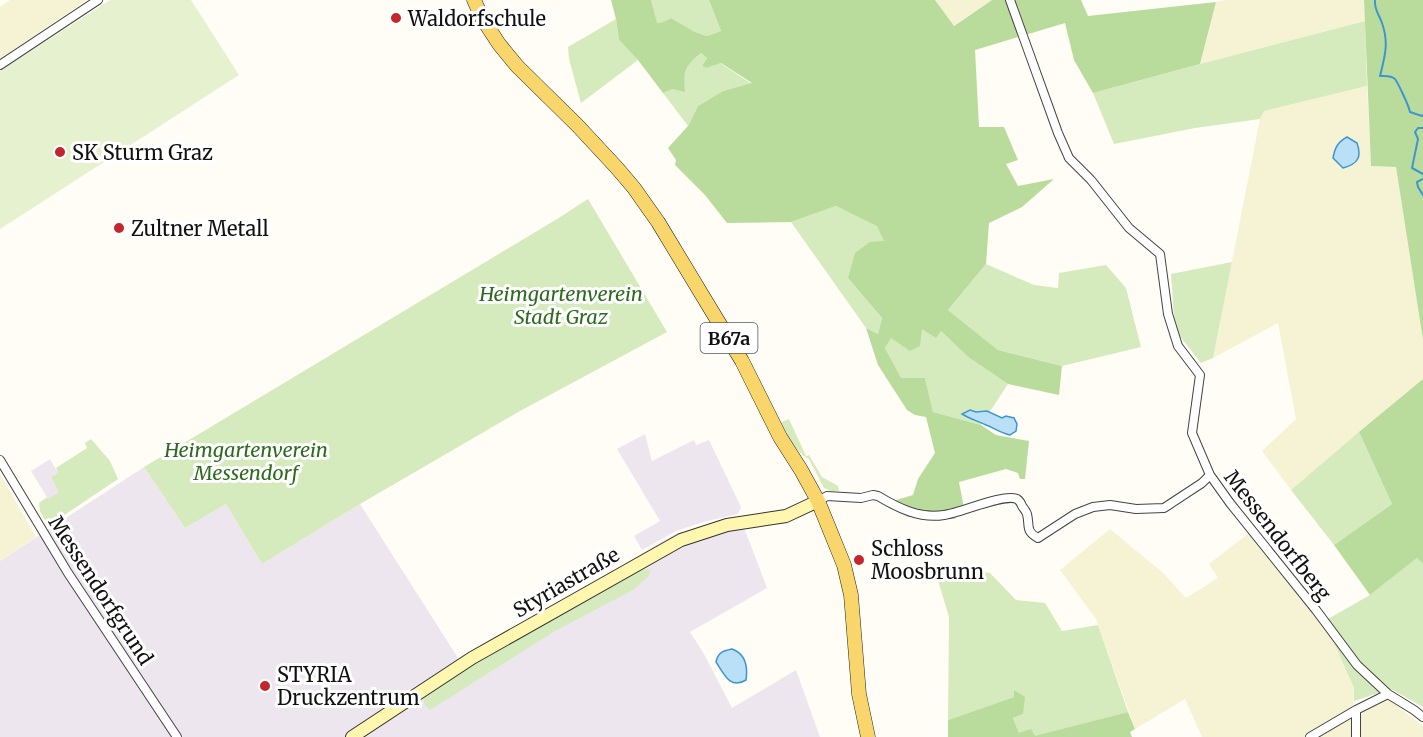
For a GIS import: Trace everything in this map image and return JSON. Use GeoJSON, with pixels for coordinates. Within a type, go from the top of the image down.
{"type":"FeatureCollection","features":[{"type":"Feature","properties":{"kind":"main road","name":"B67a"},"geometry":{"type":"LineString","coordinates":[[474,0],[482,18],[517,66],[617,168],[658,222],[742,361],[780,437],[818,501],[844,566],[851,595],[859,694],[868,737]]}},
{"type":"Feature","properties":{"kind":"street"},"geometry":{"type":"LineString","coordinates":[[0,65],[99,0]]}},
{"type":"Feature","properties":{"kind":"street","name":"Messendorfberg"},"geometry":{"type":"LineString","coordinates":[[1010,0],[1058,134],[1069,158],[1091,180],[1129,228],[1160,254],[1168,314],[1178,346],[1200,375],[1192,434],[1210,475],[1357,664],[1388,694],[1423,717]]}},
{"type":"Feature","properties":{"kind":"street","name":"Messendorfgrund"},"geometry":{"type":"LineString","coordinates":[[0,460],[68,573],[177,737]]}},
{"type":"Feature","properties":{"kind":"street"},"geometry":{"type":"LineString","coordinates":[[818,501],[827,496],[861,498],[873,495],[907,511],[943,516],[991,501],[1012,498],[1020,501],[1027,514],[1028,530],[1038,538],[1075,514],[1093,507],[1110,505],[1136,509],[1164,508],[1202,483],[1210,475]]}},
{"type":"Feature","properties":{"kind":"street","name":"Styriastraße"},"geometry":{"type":"LineString","coordinates":[[352,737],[472,658],[681,540],[727,525],[786,516],[818,501]]}},
{"type":"Feature","properties":{"kind":"street"},"geometry":{"type":"LineString","coordinates":[[1310,737],[1388,694]]}},
{"type":"Feature","properties":{"kind":"street"},"geometry":{"type":"LineString","coordinates":[[1356,711],[1356,737]]}},
{"type":"Feature","properties":{"kind":"shaded area"},"geometry":{"type":"Polygon","coordinates":[[[10,0],[87,0],[0,59],[0,7],[10,0]]]}},
{"type":"Feature","properties":{"kind":"shaded area"},"geometry":{"type":"Polygon","coordinates":[[[935,0],[992,0],[953,26],[935,0]]]}},
{"type":"Feature","properties":{"kind":"shaded area"},"geometry":{"type":"Polygon","coordinates":[[[1226,0],[1364,0],[1365,21],[1200,64],[1216,2],[1226,0]]]}},
{"type":"Feature","properties":{"kind":"shaded area"},"geometry":{"type":"Polygon","coordinates":[[[1367,86],[1371,166],[1396,167],[1423,340],[1423,379],[1291,490],[1262,451],[1296,419],[1278,323],[1213,358],[1263,111],[1367,86]]]}},
{"type":"Feature","properties":{"kind":"shaded area"},"geometry":{"type":"Polygon","coordinates":[[[645,434],[652,461],[694,440],[696,445],[709,440],[741,507],[738,514],[676,531],[642,550],[634,536],[660,521],[617,449],[645,434]]]}},
{"type":"Feature","properties":{"kind":"shaded area"},"geometry":{"type":"Polygon","coordinates":[[[50,459],[58,473],[51,477],[60,492],[48,499],[31,471],[50,459]]]}},
{"type":"Feature","properties":{"kind":"shaded area"},"geometry":{"type":"Polygon","coordinates":[[[144,467],[185,528],[226,504],[262,564],[360,504],[460,661],[675,534],[740,517],[767,588],[690,632],[732,708],[796,670],[820,737],[0,737],[0,561],[144,467]]]}},
{"type":"Feature","properties":{"kind":"shaded area"},"geometry":{"type":"Polygon","coordinates":[[[0,474],[36,537],[0,561],[0,474]]]}},
{"type":"Feature","properties":{"kind":"shaded area"},"geometry":{"type":"Polygon","coordinates":[[[1110,529],[1162,572],[1186,598],[1218,578],[1209,564],[1249,533],[1331,635],[1354,688],[1353,716],[1389,700],[1423,726],[1423,737],[1202,737],[1185,699],[1135,729],[1096,619],[1060,570],[1110,529]]]}},
{"type":"Feature","properties":{"kind":"green space","name":"SK Sturm Graz"},"geometry":{"type":"Polygon","coordinates":[[[110,0],[191,0],[239,75],[0,229],[0,71],[110,0]]]}},
{"type":"Feature","properties":{"kind":"green space"},"geometry":{"type":"Polygon","coordinates":[[[611,0],[651,0],[657,23],[671,18],[707,36],[721,31],[709,0],[935,0],[954,26],[992,0],[1081,0],[1088,16],[1216,2],[1200,64],[1093,93],[1074,60],[1065,23],[975,50],[979,127],[1004,127],[1018,160],[1006,164],[1018,186],[1054,179],[1022,207],[989,223],[986,264],[948,310],[998,350],[1062,366],[1059,395],[1008,384],[968,357],[941,331],[936,338],[922,329],[920,346],[910,351],[891,338],[885,348],[901,378],[925,378],[933,412],[981,425],[996,435],[1029,441],[1025,479],[1020,479],[1018,473],[1006,469],[959,482],[964,508],[955,519],[908,517],[883,504],[913,495],[918,479],[935,453],[926,417],[915,415],[907,410],[878,365],[866,328],[878,334],[882,318],[848,278],[855,253],[870,242],[884,241],[877,226],[836,206],[791,222],[727,223],[705,195],[675,165],[676,160],[668,148],[688,126],[698,106],[723,91],[752,83],[721,63],[706,68],[702,66],[707,58],[701,53],[686,70],[685,92],[673,89],[663,93],[638,60],[619,40],[611,0]]]}},
{"type":"Feature","properties":{"kind":"green space"},"geometry":{"type":"Polygon","coordinates":[[[651,0],[709,0],[721,31],[707,36],[671,18],[656,23],[651,0]]]}},
{"type":"Feature","properties":{"kind":"green space"},"geometry":{"type":"Polygon","coordinates":[[[1364,0],[1423,0],[1423,340],[1396,167],[1371,166],[1364,0]]]}},
{"type":"Feature","properties":{"kind":"green space"},"geometry":{"type":"Polygon","coordinates":[[[616,19],[619,40],[638,60],[581,103],[568,47],[616,19]]]}},
{"type":"Feature","properties":{"kind":"green space"},"geometry":{"type":"Polygon","coordinates":[[[1365,21],[1367,86],[1264,111],[1260,119],[1195,128],[1114,144],[1093,93],[1200,64],[1365,21]]]}},
{"type":"Feature","properties":{"kind":"green space"},"geometry":{"type":"Polygon","coordinates":[[[701,53],[707,58],[702,66],[706,68],[720,63],[752,84],[723,91],[698,106],[688,126],[663,93],[673,89],[690,62],[701,53]]]}},
{"type":"Feature","properties":{"kind":"green space","name":"Heimgartenverein Stadt Graz"},"geometry":{"type":"Polygon","coordinates":[[[588,199],[667,332],[520,411],[262,564],[226,504],[185,528],[144,467],[588,199]]]}},
{"type":"Feature","properties":{"kind":"green space"},"geometry":{"type":"Polygon","coordinates":[[[836,206],[877,225],[885,241],[848,278],[882,318],[878,334],[866,328],[791,222],[836,206]]]}},
{"type":"Feature","properties":{"kind":"green space"},"geometry":{"type":"Polygon","coordinates":[[[1232,262],[1213,358],[1201,363],[1175,330],[1171,274],[1232,262]]]}},
{"type":"Feature","properties":{"kind":"green space"},"geometry":{"type":"Polygon","coordinates":[[[986,264],[1034,285],[1058,288],[1059,273],[1106,265],[1126,288],[1141,347],[1062,366],[998,350],[948,310],[986,264]]]}},
{"type":"Feature","properties":{"kind":"green space"},"geometry":{"type":"Polygon","coordinates":[[[922,329],[940,330],[968,357],[1008,384],[981,425],[933,412],[925,378],[901,379],[885,348],[891,337],[922,329]]]}},
{"type":"Feature","properties":{"kind":"green space"},"geometry":{"type":"Polygon","coordinates":[[[1423,379],[1423,564],[1417,558],[1370,595],[1334,545],[1392,504],[1359,432],[1423,379]]]}},
{"type":"Feature","properties":{"kind":"green space"},"geometry":{"type":"Polygon","coordinates":[[[789,419],[806,456],[809,455],[822,477],[838,486],[839,491],[824,488],[809,459],[800,452],[788,438],[779,423],[789,419]]]}},
{"type":"Feature","properties":{"kind":"green space"},"geometry":{"type":"Polygon","coordinates":[[[1359,432],[1392,504],[1334,545],[1291,490],[1359,432]]]}},
{"type":"Feature","properties":{"kind":"green space"},"geometry":{"type":"Polygon","coordinates":[[[91,439],[110,461],[118,479],[48,526],[40,511],[39,503],[59,492],[51,477],[58,473],[56,468],[87,448],[85,443],[91,439]]]}},
{"type":"Feature","properties":{"kind":"green space"},"geometry":{"type":"Polygon","coordinates":[[[1417,558],[1423,564],[1423,707],[1391,689],[1354,701],[1354,688],[1331,636],[1321,623],[1370,595],[1417,558]]]}},
{"type":"Feature","properties":{"kind":"green space"},"geometry":{"type":"Polygon","coordinates":[[[933,564],[990,573],[1016,600],[1045,603],[1062,631],[1098,625],[1128,712],[1035,737],[1019,733],[1013,718],[1023,714],[1014,691],[1014,697],[948,720],[949,617],[933,564]]]}},
{"type":"Feature","properties":{"kind":"green space"},"geometry":{"type":"Polygon","coordinates":[[[647,569],[650,570],[649,576],[633,590],[557,630],[430,710],[425,705],[424,698],[500,648],[611,584],[647,569]]]}},
{"type":"Feature","properties":{"kind":"green space"},"geometry":{"type":"Polygon","coordinates":[[[1014,690],[1025,697],[1023,714],[1013,718],[1019,733],[1031,729],[1035,736],[1128,712],[1135,729],[1130,732],[1132,737],[948,737],[948,720],[1014,697],[1014,690]]]}},
{"type":"Feature","properties":{"kind":"water"},"geometry":{"type":"Polygon","coordinates":[[[1347,137],[1357,143],[1359,156],[1355,162],[1343,168],[1333,158],[1337,145],[1347,137]]]}},
{"type":"Feature","properties":{"kind":"water"},"geometry":{"type":"Polygon","coordinates":[[[970,410],[987,411],[1002,418],[1006,416],[1014,418],[1017,424],[1016,431],[1010,435],[962,414],[970,410]]]}},
{"type":"Feature","properties":{"kind":"water"},"geometry":{"type":"Polygon","coordinates":[[[732,649],[743,657],[746,665],[746,680],[740,683],[728,679],[716,662],[721,652],[732,649]]]}},
{"type":"Feature","properties":{"kind":"waterway"},"geometry":{"type":"LineString","coordinates":[[1375,0],[1386,43],[1380,76],[1390,76],[1395,79],[1410,112],[1423,115]]}},
{"type":"Feature","properties":{"kind":"waterway"},"geometry":{"type":"LineString","coordinates":[[1423,128],[1418,128],[1415,132],[1418,139],[1412,168],[1423,174]]}},
{"type":"Feature","properties":{"kind":"waterway"},"geometry":{"type":"LineString","coordinates":[[1423,179],[1417,182],[1423,195]]}},
{"type":"Feature","properties":{"kind":"place","name":"Waldorfschule"},"geometry":{"type":"Point","coordinates":[396,18]}},
{"type":"Feature","properties":{"kind":"place","name":"SK Sturm Graz"},"geometry":{"type":"Point","coordinates":[60,152]}},
{"type":"Feature","properties":{"kind":"place","name":"Zultner Metall"},"geometry":{"type":"Point","coordinates":[119,228]}},
{"type":"Feature","properties":{"kind":"place","name":"Schloss Moosbrunn"},"geometry":{"type":"Point","coordinates":[859,560]}},
{"type":"Feature","properties":{"kind":"place","name":"STYRIA Druckzentrum"},"geometry":{"type":"Point","coordinates":[265,686]}},
{"type":"Feature","properties":{"kind":"park label","name":"Heimgartenverein Messendorf"},"geometry":{"type":"Point","coordinates":[246,460]}}]}
